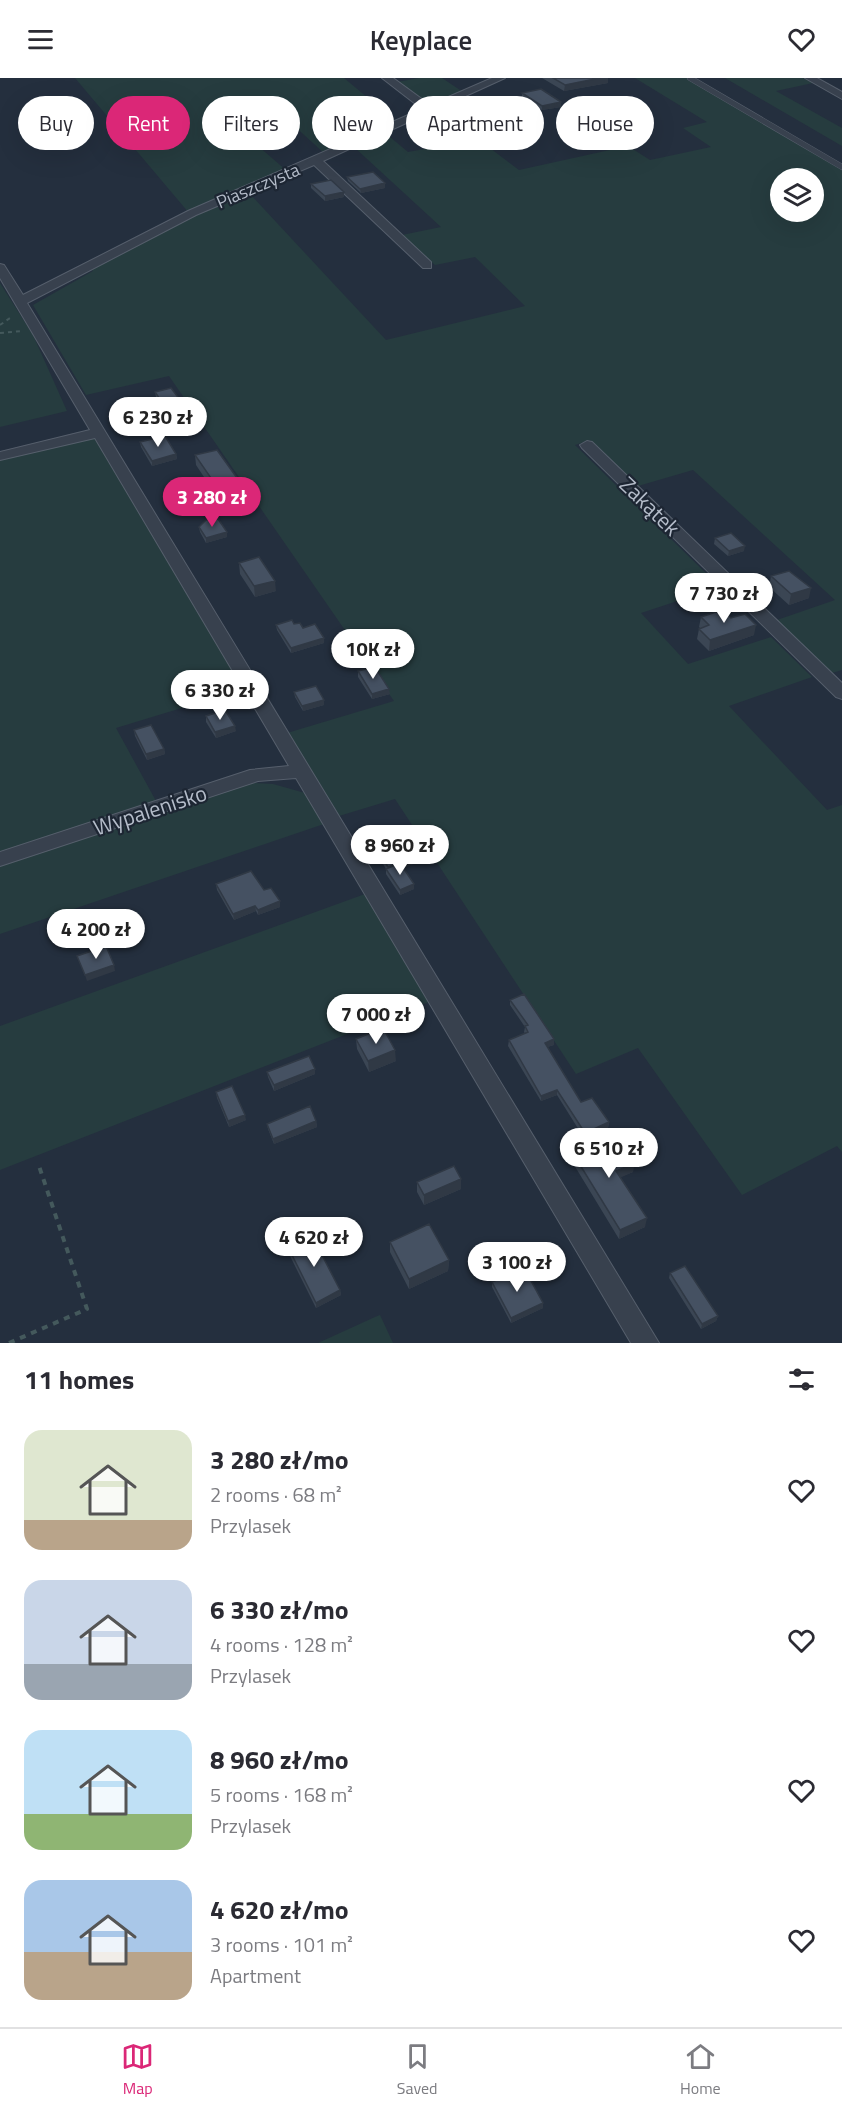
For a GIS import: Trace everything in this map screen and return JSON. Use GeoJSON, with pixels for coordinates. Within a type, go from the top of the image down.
{"type":"FeatureCollection","features":[{"type":"Feature","properties":{"kind":"street"},"geometry":{"type":"LineString","coordinates":[[387,78],[411,96]]}},
{"type":"Feature","properties":{"kind":"street","name":"Piaszczysta"},"geometry":{"type":"LineString","coordinates":[[461,96],[500,78]]}},
{"type":"Feature","properties":{"kind":"street"},"geometry":{"type":"LineString","coordinates":[[810,78],[842,96]]}},
{"type":"Feature","properties":{"kind":"street","name":"Piaszczysta"},"geometry":{"type":"LineString","coordinates":[[20,301],[42,292],[104,257],[182,218],[406,121]]}},
{"type":"Feature","properties":{"kind":"street"},"geometry":{"type":"LineString","coordinates":[[315,161],[322,165],[427,265]]}},
{"type":"Feature","properties":{"kind":"street"},"geometry":{"type":"LineString","coordinates":[[0,268],[646,1343]]}},
{"type":"Feature","properties":{"kind":"street"},"geometry":{"type":"LineString","coordinates":[[0,456],[98,433]]}},
{"type":"Feature","properties":{"kind":"street","name":"Zakątek"},"geometry":{"type":"LineString","coordinates":[[588,445],[842,693]]}},
{"type":"Feature","properties":{"kind":"street","name":"Wypalenisko"},"geometry":{"type":"LineString","coordinates":[[0,859],[257,775],[301,771]]}},
{"type":"Feature","properties":{"kind":"lane"},"geometry":{"type":"LineString","coordinates":[[690,78],[842,167]]}},
{"type":"Feature","properties":{"kind":"path"},"geometry":{"type":"LineString","coordinates":[[0,333],[35,329]]}},
{"type":"Feature","properties":{"kind":"path"},"geometry":{"type":"LineString","coordinates":[[9,1343],[87,1309],[38,1163]]}},
{"type":"Feature","properties":{"kind":"green space"},"geometry":{"type":"Polygon","coordinates":[[[75,78],[344,78],[366,96],[312,96],[312,142],[300,131],[300,96],[202,96],[202,150],[263,150],[287,171],[189,213],[136,150],[190,150],[190,96],[106,96],[106,115],[94,100],[94,96],[90,96],[75,78]]]}},
{"type":"Feature","properties":{"kind":"green space"},"geometry":{"type":"Polygon","coordinates":[[[419,78],[442,78],[463,92],[453,96],[415,96],[397,82],[419,78]]]}},
{"type":"Feature","properties":{"kind":"green space"},"geometry":{"type":"Polygon","coordinates":[[[635,78],[687,78],[842,170],[842,670],[832,673],[777,620],[835,600],[693,470],[638,486],[590,440],[575,445],[720,587],[641,613],[688,664],[771,637],[812,677],[729,706],[827,810],[842,805],[842,1152],[837,1146],[742,1195],[638,1048],[576,1074],[395,799],[339,816],[287,733],[394,701],[169,376],[86,395],[33,305],[93,271],[89,267],[171,226],[249,193],[386,340],[525,306],[475,257],[435,265],[402,235],[441,227],[357,150],[394,150],[394,140],[408,152],[493,150],[519,170],[610,150],[634,150],[650,160],[711,147],[683,128],[707,122],[635,78]]]}},
{"type":"Feature","properties":{"kind":"green space"},"geometry":{"type":"Polygon","coordinates":[[[725,78],[803,78],[813,83],[776,91],[842,128],[842,146],[725,78]]]}},
{"type":"Feature","properties":{"kind":"green space"},"geometry":{"type":"Polygon","coordinates":[[[321,150],[334,150],[325,154],[321,150]]]}},
{"type":"Feature","properties":{"kind":"green space"},"geometry":{"type":"Polygon","coordinates":[[[0,283],[33,335],[67,411],[0,427],[0,283]]]}},
{"type":"Feature","properties":{"kind":"green space"},"geometry":{"type":"Polygon","coordinates":[[[95,437],[244,689],[116,728],[156,801],[0,852],[0,459],[95,437]]]}},
{"type":"Feature","properties":{"kind":"green space"},"geometry":{"type":"Polygon","coordinates":[[[252,783],[273,784],[305,793],[324,824],[0,934],[0,865],[252,783]]]}},
{"type":"Feature","properties":{"kind":"green space"},"geometry":{"type":"Polygon","coordinates":[[[365,894],[429,1002],[0,1170],[0,1026],[365,894]]]}},
{"type":"Feature","properties":{"kind":"green space"},"geometry":{"type":"Polygon","coordinates":[[[380,1315],[393,1343],[318,1343],[375,1317],[380,1315]]]}},
{"type":"Feature","properties":{"kind":"building"},"geometry":{"type":"Polygon","coordinates":[[[553,78],[600,78],[565,85],[553,78]]]}},
{"type":"Feature","properties":{"kind":"building"},"geometry":{"type":"Polygon","coordinates":[[[541,89],[556,99],[556,103],[544,106],[544,96],[527,96],[522,93],[541,89]]]}},
{"type":"Feature","properties":{"kind":"building"},"geometry":{"type":"Polygon","coordinates":[[[373,172],[385,183],[360,189],[347,177],[373,172]]]}},
{"type":"Feature","properties":{"kind":"building"},"geometry":{"type":"Polygon","coordinates":[[[331,180],[344,192],[325,196],[311,184],[331,180]]]}},
{"type":"Feature","properties":{"kind":"building"},"geometry":{"type":"Polygon","coordinates":[[[171,388],[183,404],[166,408],[155,392],[171,388]]]}},
{"type":"Feature","properties":{"kind":"building"},"geometry":{"type":"Polygon","coordinates":[[[165,436],[176,454],[152,461],[140,442],[165,436]]]}},
{"type":"Feature","properties":{"kind":"building"},"geometry":{"type":"Polygon","coordinates":[[[217,450],[237,478],[215,484],[195,455],[217,450]]]}},
{"type":"Feature","properties":{"kind":"building"},"geometry":{"type":"Polygon","coordinates":[[[218,519],[227,532],[206,538],[199,527],[206,520],[218,519]]]}},
{"type":"Feature","properties":{"kind":"building"},"geometry":{"type":"Polygon","coordinates":[[[731,533],[745,546],[729,551],[715,538],[731,533]]]}},
{"type":"Feature","properties":{"kind":"building"},"geometry":{"type":"Polygon","coordinates":[[[259,557],[275,581],[254,586],[239,563],[259,557]]]}},
{"type":"Feature","properties":{"kind":"building"},"geometry":{"type":"Polygon","coordinates":[[[789,571],[811,588],[791,594],[771,576],[789,571]]]}},
{"type":"Feature","properties":{"kind":"building"},"geometry":{"type":"Polygon","coordinates":[[[722,610],[731,618],[745,614],[756,625],[710,640],[699,629],[709,625],[701,617],[722,610]]]}},
{"type":"Feature","properties":{"kind":"building"},"geometry":{"type":"Polygon","coordinates":[[[292,620],[294,624],[300,623],[303,628],[315,624],[324,638],[291,648],[276,625],[292,620]]]}},
{"type":"Feature","properties":{"kind":"building"},"geometry":{"type":"Polygon","coordinates":[[[375,667],[389,689],[372,694],[358,671],[375,667]]]}},
{"type":"Feature","properties":{"kind":"building"},"geometry":{"type":"Polygon","coordinates":[[[316,686],[324,700],[302,706],[294,692],[316,686]]]}},
{"type":"Feature","properties":{"kind":"building"},"geometry":{"type":"Polygon","coordinates":[[[225,710],[235,726],[215,732],[206,716],[225,710]]]}},
{"type":"Feature","properties":{"kind":"building"},"geometry":{"type":"Polygon","coordinates":[[[151,725],[164,749],[146,754],[134,730],[151,725]]]}},
{"type":"Feature","properties":{"kind":"building"},"geometry":{"type":"Polygon","coordinates":[[[403,832],[419,856],[388,867],[373,842],[403,832]]]}},
{"type":"Feature","properties":{"kind":"building"},"geometry":{"type":"Polygon","coordinates":[[[400,863],[414,884],[400,890],[386,869],[400,863]]]}},
{"type":"Feature","properties":{"kind":"building"},"geometry":{"type":"Polygon","coordinates":[[[251,871],[264,890],[271,888],[280,901],[258,910],[255,906],[233,914],[216,884],[251,871]]]}},
{"type":"Feature","properties":{"kind":"building"},"geometry":{"type":"Polygon","coordinates":[[[106,946],[114,965],[85,975],[77,956],[106,946]]]}},
{"type":"Feature","properties":{"kind":"building"},"geometry":{"type":"Polygon","coordinates":[[[524,994],[554,1039],[545,1043],[581,1102],[592,1098],[609,1122],[585,1133],[557,1090],[541,1096],[509,1040],[528,1032],[525,1026],[528,1025],[510,1000],[524,994]]]}},
{"type":"Feature","properties":{"kind":"building"},"geometry":{"type":"Polygon","coordinates":[[[383,1028],[395,1050],[368,1061],[356,1039],[383,1028]]]}},
{"type":"Feature","properties":{"kind":"building"},"geometry":{"type":"Polygon","coordinates":[[[309,1056],[315,1069],[274,1085],[267,1072],[309,1056]]]}},
{"type":"Feature","properties":{"kind":"building"},"geometry":{"type":"Polygon","coordinates":[[[232,1086],[245,1115],[228,1121],[216,1092],[232,1086]]]}},
{"type":"Feature","properties":{"kind":"building"},"geometry":{"type":"Polygon","coordinates":[[[310,1106],[316,1121],[273,1139],[267,1124],[310,1106]]]}},
{"type":"Feature","properties":{"kind":"building"},"geometry":{"type":"Polygon","coordinates":[[[600,1133],[613,1154],[626,1149],[635,1163],[616,1171],[647,1218],[620,1230],[569,1147],[600,1133]]]}},
{"type":"Feature","properties":{"kind":"building"},"geometry":{"type":"Polygon","coordinates":[[[454,1166],[461,1179],[424,1195],[417,1182],[454,1166]]]}},
{"type":"Feature","properties":{"kind":"building"},"geometry":{"type":"Polygon","coordinates":[[[429,1224],[449,1260],[409,1279],[390,1242],[429,1224]]]}},
{"type":"Feature","properties":{"kind":"building"},"geometry":{"type":"Polygon","coordinates":[[[311,1234],[340,1290],[316,1303],[287,1245],[311,1234]]]}},
{"type":"Feature","properties":{"kind":"building"},"geometry":{"type":"Polygon","coordinates":[[[685,1266],[718,1316],[702,1324],[670,1273],[685,1266]]]}},
{"type":"Feature","properties":{"kind":"building"},"geometry":{"type":"Polygon","coordinates":[[[524,1268],[543,1303],[511,1318],[492,1282],[524,1268]]]}}]}
